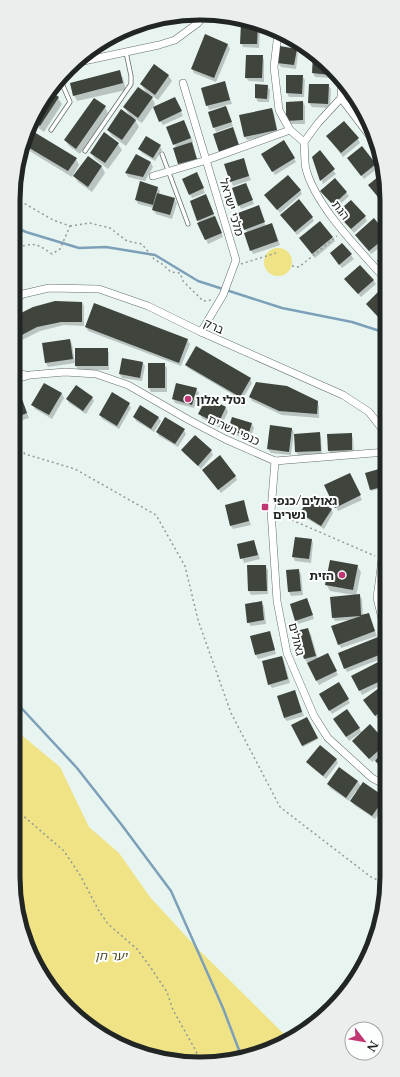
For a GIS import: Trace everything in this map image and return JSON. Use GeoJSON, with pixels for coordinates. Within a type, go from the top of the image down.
{"type":"FeatureCollection","features":[{"type":"Feature","properties":{"kind":"street"},"geometry":{"type":"LineString","coordinates":[[86,60],[159,46],[176,40],[201,20]]}},
{"type":"Feature","properties":{"kind":"street"},"geometry":{"type":"LineString","coordinates":[[277,38],[274,67],[279,110],[290,130],[304,142],[341,98],[342,88]]}},
{"type":"Feature","properties":{"kind":"street","name":"מלכי ישראל"},"geometry":{"type":"LineString","coordinates":[[183,83],[236,260],[223,295],[201,332]]}},
{"type":"Feature","properties":{"kind":"street"},"geometry":{"type":"LineString","coordinates":[[341,98],[366,131]]}},
{"type":"Feature","properties":{"kind":"street"},"geometry":{"type":"LineString","coordinates":[[153,176],[207,160],[290,130]]}},
{"type":"Feature","properties":{"kind":"street","name":"הגת"},"geometry":{"type":"LineString","coordinates":[[304,142],[306,168],[315,193],[343,232],[380,273]]}},
{"type":"Feature","properties":{"kind":"street","name":"ברק"},"geometry":{"type":"LineString","coordinates":[[20,296],[23,294],[49,288],[99,288],[148,306],[201,332],[343,395],[369,412],[380,426]]}},
{"type":"Feature","properties":{"kind":"street","name":"כנפי נשרים"},"geometry":{"type":"LineString","coordinates":[[20,378],[30,375],[65,372],[96,374],[128,385],[225,439],[275,461],[380,452]]}},
{"type":"Feature","properties":{"kind":"street"},"geometry":{"type":"LineString","coordinates":[[20,374],[30,375]]}},
{"type":"Feature","properties":{"kind":"street","name":"גאולים"},"geometry":{"type":"LineString","coordinates":[[275,461],[270,511],[277,601],[287,653],[314,716],[328,738],[372,778],[380,782]]}},
{"type":"Feature","properties":{"kind":"street"},"geometry":{"type":"LineString","coordinates":[[380,575],[377,598],[380,610]]}},
{"type":"Feature","properties":{"kind":"lane"},"geometry":{"type":"LineString","coordinates":[[85,151],[130,84],[131,76],[126,52]]}},
{"type":"Feature","properties":{"kind":"lane"},"geometry":{"type":"LineString","coordinates":[[51,130],[70,102],[62,84]]}},
{"type":"Feature","properties":{"kind":"lane"},"geometry":{"type":"LineString","coordinates":[[162,154],[188,224]]}},
{"type":"Feature","properties":{"kind":"path"},"geometry":{"type":"LineString","coordinates":[[20,201],[53,220],[70,226],[90,223],[110,228],[127,241],[142,244],[154,259],[171,272],[180,273],[183,281],[203,301],[213,300]]}},
{"type":"Feature","properties":{"kind":"path"},"geometry":{"type":"LineString","coordinates":[[20,247],[34,244],[43,247],[52,254],[60,249],[70,226]]}},
{"type":"Feature","properties":{"kind":"path"},"geometry":{"type":"LineString","coordinates":[[292,266],[299,267],[343,232]]}},
{"type":"Feature","properties":{"kind":"path"},"geometry":{"type":"LineString","coordinates":[[234,267],[276,253]]}},
{"type":"Feature","properties":{"kind":"path"},"geometry":{"type":"LineString","coordinates":[[20,449],[25,454],[75,469],[156,515],[185,566],[198,620],[231,713],[280,807],[371,877],[380,881]]}},
{"type":"Feature","properties":{"kind":"path"},"geometry":{"type":"LineString","coordinates":[[270,511],[380,559]]}},
{"type":"Feature","properties":{"kind":"path"},"geometry":{"type":"LineString","coordinates":[[20,813],[64,851],[80,875],[99,911],[108,924],[137,949],[151,968],[167,992],[173,1010],[198,1057]]}},
{"type":"Feature","properties":{"kind":"green space"},"geometry":{"type":"Polygon","coordinates":[[[278,248],[288,252],[292,262],[288,272],[278,276],[268,272],[264,262],[268,252],[278,248]]]}},
{"type":"Feature","properties":{"kind":"green space","name":"יער חן"},"geometry":{"type":"Polygon","coordinates":[[[20,734],[60,767],[89,827],[119,853],[150,897],[195,946],[285,1035],[269,1043],[235,1054],[212,1057],[188,1057],[165,1054],[131,1043],[100,1027],[81,1012],[57,987],[44,967],[34,946],[23,912],[20,889],[20,734]]]}},
{"type":"Feature","properties":{"kind":"building"},"geometry":{"type":"Polygon","coordinates":[[[241,24],[258,30],[257,44],[240,44],[241,24]]]}},
{"type":"Feature","properties":{"kind":"building"},"geometry":{"type":"Polygon","coordinates":[[[205,34],[228,44],[214,78],[191,69],[205,34]]]}},
{"type":"Feature","properties":{"kind":"building"},"geometry":{"type":"Polygon","coordinates":[[[280,46],[297,49],[294,65],[277,63],[280,46]]]}},
{"type":"Feature","properties":{"kind":"building"},"geometry":{"type":"Polygon","coordinates":[[[246,55],[263,55],[262,78],[245,78],[246,55]]]}},
{"type":"Feature","properties":{"kind":"building"},"geometry":{"type":"Polygon","coordinates":[[[313,59],[329,75],[312,73],[313,59]]]}},
{"type":"Feature","properties":{"kind":"building"},"geometry":{"type":"Polygon","coordinates":[[[154,64],[169,75],[155,95],[140,84],[154,64]]]}},
{"type":"Feature","properties":{"kind":"building"},"geometry":{"type":"Polygon","coordinates":[[[120,70],[123,83],[73,96],[70,83],[120,70]]]}},
{"type":"Feature","properties":{"kind":"building"},"geometry":{"type":"Polygon","coordinates":[[[286,75],[303,75],[302,94],[286,93],[286,75]]]}},
{"type":"Feature","properties":{"kind":"building"},"geometry":{"type":"Polygon","coordinates":[[[225,81],[230,100],[206,106],[201,88],[225,81]]]}},
{"type":"Feature","properties":{"kind":"building"},"geometry":{"type":"Polygon","coordinates":[[[255,84],[268,85],[267,99],[255,98],[255,84]]]}},
{"type":"Feature","properties":{"kind":"building"},"geometry":{"type":"Polygon","coordinates":[[[309,84],[329,84],[328,104],[308,103],[309,84]]]}},
{"type":"Feature","properties":{"kind":"building"},"geometry":{"type":"Polygon","coordinates":[[[138,87],[153,97],[138,118],[123,107],[138,87]]]}},
{"type":"Feature","properties":{"kind":"building"},"geometry":{"type":"Polygon","coordinates":[[[54,94],[59,97],[40,126],[37,124],[54,94]]]}},
{"type":"Feature","properties":{"kind":"building"},"geometry":{"type":"Polygon","coordinates":[[[175,97],[182,111],[159,122],[153,107],[175,97]]]}},
{"type":"Feature","properties":{"kind":"building"},"geometry":{"type":"Polygon","coordinates":[[[94,98],[106,106],[76,149],[64,140],[94,98]]]}},
{"type":"Feature","properties":{"kind":"building"},"geometry":{"type":"Polygon","coordinates":[[[303,101],[303,120],[286,121],[286,102],[303,101]]]}},
{"type":"Feature","properties":{"kind":"building"},"geometry":{"type":"Polygon","coordinates":[[[226,106],[232,122],[213,128],[208,112],[226,106]]]}},
{"type":"Feature","properties":{"kind":"building"},"geometry":{"type":"Polygon","coordinates":[[[272,108],[277,130],[244,137],[239,115],[272,108]]]}},
{"type":"Feature","properties":{"kind":"building"},"geometry":{"type":"Polygon","coordinates":[[[121,109],[136,120],[122,140],[107,130],[121,109]]]}},
{"type":"Feature","properties":{"kind":"building"},"geometry":{"type":"Polygon","coordinates":[[[184,120],[191,138],[173,145],[166,127],[184,120]]]}},
{"type":"Feature","properties":{"kind":"building"},"geometry":{"type":"Polygon","coordinates":[[[344,121],[359,138],[341,153],[326,136],[344,121]]]}},
{"type":"Feature","properties":{"kind":"building"},"geometry":{"type":"Polygon","coordinates":[[[233,127],[239,145],[219,152],[213,134],[233,127]]]}},
{"type":"Feature","properties":{"kind":"building"},"geometry":{"type":"Polygon","coordinates":[[[34,132],[77,158],[68,171],[28,147],[34,132]]]}},
{"type":"Feature","properties":{"kind":"building"},"geometry":{"type":"Polygon","coordinates":[[[104,132],[119,143],[105,163],[90,153],[104,132]]]}},
{"type":"Feature","properties":{"kind":"building"},"geometry":{"type":"Polygon","coordinates":[[[146,136],[161,145],[153,158],[138,149],[146,136]]]}},
{"type":"Feature","properties":{"kind":"building"},"geometry":{"type":"Polygon","coordinates":[[[284,140],[295,158],[272,172],[261,154],[284,140]]]}},
{"type":"Feature","properties":{"kind":"building"},"geometry":{"type":"Polygon","coordinates":[[[192,142],[197,159],[178,164],[173,148],[192,142]]]}},
{"type":"Feature","properties":{"kind":"building"},"geometry":{"type":"Polygon","coordinates":[[[362,146],[376,164],[361,176],[347,158],[362,146]]]}},
{"type":"Feature","properties":{"kind":"building"},"geometry":{"type":"Polygon","coordinates":[[[320,150],[335,169],[320,181],[312,157],[320,150]]]}},
{"type":"Feature","properties":{"kind":"building"},"geometry":{"type":"Polygon","coordinates":[[[136,154],[151,162],[143,177],[125,173],[136,154]]]}},
{"type":"Feature","properties":{"kind":"building"},"geometry":{"type":"Polygon","coordinates":[[[88,156],[102,166],[88,187],[73,176],[88,156]]]}},
{"type":"Feature","properties":{"kind":"building"},"geometry":{"type":"Polygon","coordinates":[[[244,158],[249,176],[230,182],[224,164],[244,158]]]}},
{"type":"Feature","properties":{"kind":"building"},"geometry":{"type":"Polygon","coordinates":[[[197,172],[204,188],[189,195],[182,179],[197,172]]]}},
{"type":"Feature","properties":{"kind":"building"},"geometry":{"type":"Polygon","coordinates":[[[288,175],[301,190],[277,210],[264,195],[288,175]]]}},
{"type":"Feature","properties":{"kind":"building"},"geometry":{"type":"Polygon","coordinates":[[[378,177],[380,199],[368,185],[378,177]]]}},
{"type":"Feature","properties":{"kind":"building"},"geometry":{"type":"Polygon","coordinates":[[[335,178],[347,192],[333,205],[320,191],[335,178]]]}},
{"type":"Feature","properties":{"kind":"building"},"geometry":{"type":"Polygon","coordinates":[[[140,181],[158,187],[153,205],[135,200],[140,181]]]}},
{"type":"Feature","properties":{"kind":"building"},"geometry":{"type":"Polygon","coordinates":[[[246,183],[253,200],[238,206],[232,188],[246,183]]]}},
{"type":"Feature","properties":{"kind":"building"},"geometry":{"type":"Polygon","coordinates":[[[157,193],[175,198],[170,215],[152,210],[157,193]]]}},
{"type":"Feature","properties":{"kind":"building"},"geometry":{"type":"Polygon","coordinates":[[[206,194],[214,214],[197,221],[190,201],[206,194]]]}},
{"type":"Feature","properties":{"kind":"building"},"geometry":{"type":"Polygon","coordinates":[[[299,199],[313,217],[295,232],[280,215],[299,199]]]}},
{"type":"Feature","properties":{"kind":"building"},"geometry":{"type":"Polygon","coordinates":[[[351,200],[366,216],[351,229],[336,213],[351,200]]]}},
{"type":"Feature","properties":{"kind":"building"},"geometry":{"type":"Polygon","coordinates":[[[259,205],[265,222],[244,230],[238,213],[259,205]]]}},
{"type":"Feature","properties":{"kind":"building"},"geometry":{"type":"Polygon","coordinates":[[[215,216],[222,233],[205,240],[197,223],[215,216]]]}},
{"type":"Feature","properties":{"kind":"building"},"geometry":{"type":"Polygon","coordinates":[[[374,218],[380,226],[380,242],[369,251],[355,235],[374,218]]]}},
{"type":"Feature","properties":{"kind":"building"},"geometry":{"type":"Polygon","coordinates":[[[320,221],[333,237],[312,254],[299,238],[320,221]]]}},
{"type":"Feature","properties":{"kind":"building"},"geometry":{"type":"Polygon","coordinates":[[[272,223],[278,241],[250,251],[244,233],[272,223]]]}},
{"type":"Feature","properties":{"kind":"building"},"geometry":{"type":"Polygon","coordinates":[[[342,243],[352,254],[339,265],[330,253],[342,243]]]}},
{"type":"Feature","properties":{"kind":"building"},"geometry":{"type":"Polygon","coordinates":[[[360,265],[374,280],[358,294],[344,279],[360,265]]]}},
{"type":"Feature","properties":{"kind":"building"},"geometry":{"type":"Polygon","coordinates":[[[380,290],[380,319],[366,304],[380,290]]]}},
{"type":"Feature","properties":{"kind":"building"},"geometry":{"type":"Polygon","coordinates":[[[55,301],[82,302],[82,322],[61,322],[37,327],[20,336],[20,314],[33,307],[55,301]]]}},
{"type":"Feature","properties":{"kind":"building"},"geometry":{"type":"Polygon","coordinates":[[[94,303],[188,339],[179,363],[85,327],[94,303]]]}},
{"type":"Feature","properties":{"kind":"building"},"geometry":{"type":"Polygon","coordinates":[[[70,339],[73,359],[45,363],[42,343],[70,339]]]}},
{"type":"Feature","properties":{"kind":"building"},"geometry":{"type":"Polygon","coordinates":[[[196,346],[251,378],[240,397],[185,365],[196,346]]]}},
{"type":"Feature","properties":{"kind":"building"},"geometry":{"type":"Polygon","coordinates":[[[75,348],[108,348],[108,366],[75,366],[75,348]]]}},
{"type":"Feature","properties":{"kind":"building"},"geometry":{"type":"Polygon","coordinates":[[[122,358],[143,362],[140,378],[119,374],[122,358]]]}},
{"type":"Feature","properties":{"kind":"building"},"geometry":{"type":"Polygon","coordinates":[[[148,363],[165,363],[165,388],[148,388],[148,363]]]}},
{"type":"Feature","properties":{"kind":"building"},"geometry":{"type":"Polygon","coordinates":[[[256,382],[287,386],[318,401],[317,414],[279,411],[249,397],[256,382]]]}},
{"type":"Feature","properties":{"kind":"building"},"geometry":{"type":"Polygon","coordinates":[[[44,383],[62,393],[49,415],[31,405],[44,383]]]}},
{"type":"Feature","properties":{"kind":"building"},"geometry":{"type":"Polygon","coordinates":[[[176,383],[197,388],[192,405],[172,399],[176,383]]]}},
{"type":"Feature","properties":{"kind":"building"},"geometry":{"type":"Polygon","coordinates":[[[76,385],[93,397],[83,411],[66,399],[76,385]]]}},
{"type":"Feature","properties":{"kind":"building"},"geometry":{"type":"Polygon","coordinates":[[[112,392],[130,403],[117,426],[99,415],[112,392]]]}},
{"type":"Feature","properties":{"kind":"building"},"geometry":{"type":"Polygon","coordinates":[[[207,397],[226,407],[218,424],[198,414],[207,397]]]}},
{"type":"Feature","properties":{"kind":"building"},"geometry":{"type":"Polygon","coordinates":[[[22,399],[27,413],[20,416],[20,400],[22,399]]]}},
{"type":"Feature","properties":{"kind":"building"},"geometry":{"type":"Polygon","coordinates":[[[140,405],[159,417],[151,429],[133,417],[140,405]]]}},
{"type":"Feature","properties":{"kind":"building"},"geometry":{"type":"Polygon","coordinates":[[[165,417],[185,429],[175,444],[156,432],[165,417]]]}},
{"type":"Feature","properties":{"kind":"building"},"geometry":{"type":"Polygon","coordinates":[[[232,417],[252,423],[248,436],[228,430],[232,417]]]}},
{"type":"Feature","properties":{"kind":"building"},"geometry":{"type":"Polygon","coordinates":[[[270,425],[292,428],[289,452],[267,449],[270,425]]]}},
{"type":"Feature","properties":{"kind":"building"},"geometry":{"type":"Polygon","coordinates":[[[320,432],[321,451],[295,452],[294,434],[320,432]]]}},
{"type":"Feature","properties":{"kind":"building"},"geometry":{"type":"Polygon","coordinates":[[[352,433],[352,450],[328,451],[327,434],[352,433]]]}},
{"type":"Feature","properties":{"kind":"building"},"geometry":{"type":"Polygon","coordinates":[[[195,435],[212,450],[198,466],[181,450],[195,435]]]}},
{"type":"Feature","properties":{"kind":"building"},"geometry":{"type":"Polygon","coordinates":[[[220,455],[236,476],[218,490],[202,470],[220,455]]]}},
{"type":"Feature","properties":{"kind":"building"},"geometry":{"type":"Polygon","coordinates":[[[380,469],[380,488],[370,490],[365,473],[380,469]]]}},
{"type":"Feature","properties":{"kind":"building"},"geometry":{"type":"Polygon","coordinates":[[[350,473],[361,495],[335,508],[324,485],[350,473]]]}},
{"type":"Feature","properties":{"kind":"building"},"geometry":{"type":"Polygon","coordinates":[[[310,496],[332,509],[321,526],[300,513],[310,496]]]}},
{"type":"Feature","properties":{"kind":"building"},"geometry":{"type":"Polygon","coordinates":[[[244,500],[249,521],[230,526],[225,505],[244,500]]]}},
{"type":"Feature","properties":{"kind":"building"},"geometry":{"type":"Polygon","coordinates":[[[295,537],[312,539],[309,559],[292,557],[295,537]]]}},
{"type":"Feature","properties":{"kind":"building"},"geometry":{"type":"Polygon","coordinates":[[[254,540],[258,555],[240,559],[237,544],[254,540]]]}},
{"type":"Feature","properties":{"kind":"building","name":"הזית"},"geometry":{"type":"Polygon","coordinates":[[[330,560],[358,565],[353,590],[325,585],[330,560]]]}},
{"type":"Feature","properties":{"kind":"building"},"geometry":{"type":"Polygon","coordinates":[[[247,565],[266,565],[267,591],[248,591],[247,565]]]}},
{"type":"Feature","properties":{"kind":"building"},"geometry":{"type":"Polygon","coordinates":[[[299,569],[301,591],[288,592],[286,570],[299,569]]]}},
{"type":"Feature","properties":{"kind":"building"},"geometry":{"type":"Polygon","coordinates":[[[360,594],[361,615],[369,613],[375,631],[338,645],[331,626],[361,616],[332,618],[330,597],[360,594]]]}},
{"type":"Feature","properties":{"kind":"building"},"geometry":{"type":"Polygon","coordinates":[[[307,598],[313,615],[295,621],[290,604],[307,598]]]}},
{"type":"Feature","properties":{"kind":"building"},"geometry":{"type":"Polygon","coordinates":[[[262,601],[264,620],[247,623],[245,604],[262,601]]]}},
{"type":"Feature","properties":{"kind":"building"},"geometry":{"type":"Polygon","coordinates":[[[308,628],[316,656],[304,659],[296,631],[308,628]]]}},
{"type":"Feature","properties":{"kind":"building"},"geometry":{"type":"Polygon","coordinates":[[[270,631],[275,650],[255,655],[250,636],[270,631]]]}},
{"type":"Feature","properties":{"kind":"building"},"geometry":{"type":"Polygon","coordinates":[[[378,637],[380,642],[380,655],[344,669],[338,653],[378,637]]]}},
{"type":"Feature","properties":{"kind":"building"},"geometry":{"type":"Polygon","coordinates":[[[328,653],[337,671],[316,681],[307,663],[328,653]]]}},
{"type":"Feature","properties":{"kind":"building"},"geometry":{"type":"Polygon","coordinates":[[[282,656],[288,679],[268,685],[262,661],[282,656]]]}},
{"type":"Feature","properties":{"kind":"building"},"geometry":{"type":"Polygon","coordinates":[[[380,661],[380,681],[359,691],[351,676],[380,661]]]}},
{"type":"Feature","properties":{"kind":"building"},"geometry":{"type":"Polygon","coordinates":[[[339,682],[349,699],[329,711],[319,694],[339,682]]]}},
{"type":"Feature","properties":{"kind":"building"},"geometry":{"type":"Polygon","coordinates":[[[380,687],[380,712],[375,716],[363,700],[380,687]]]}},
{"type":"Feature","properties":{"kind":"building"},"geometry":{"type":"Polygon","coordinates":[[[295,690],[302,712],[284,718],[277,696],[295,690]]]}},
{"type":"Feature","properties":{"kind":"building"},"geometry":{"type":"Polygon","coordinates":[[[347,709],[360,728],[346,737],[333,719],[347,709]]]}},
{"type":"Feature","properties":{"kind":"building"},"geometry":{"type":"Polygon","coordinates":[[[307,717],[318,738],[302,746],[291,725],[307,717]]]}},
{"type":"Feature","properties":{"kind":"building"},"geometry":{"type":"Polygon","coordinates":[[[370,724],[380,735],[380,749],[369,759],[352,741],[370,724]]]}},
{"type":"Feature","properties":{"kind":"building"},"geometry":{"type":"Polygon","coordinates":[[[320,745],[337,759],[323,776],[306,762],[320,745]]]}},
{"type":"Feature","properties":{"kind":"building"},"geometry":{"type":"Polygon","coordinates":[[[380,755],[380,766],[375,761],[380,755]]]}},
{"type":"Feature","properties":{"kind":"building"},"geometry":{"type":"Polygon","coordinates":[[[339,767],[358,781],[346,798],[327,784],[339,767]]]}},
{"type":"Feature","properties":{"kind":"building"},"geometry":{"type":"Polygon","coordinates":[[[363,782],[380,794],[380,804],[372,816],[350,801],[363,782]]]}},
{"type":"Feature","properties":{"kind":"waterway"},"geometry":{"type":"LineString","coordinates":[[20,229],[79,248],[106,247],[155,255],[198,281],[282,308],[352,322],[380,331]]}},
{"type":"Feature","properties":{"kind":"waterway"},"geometry":{"type":"LineString","coordinates":[[20,707],[77,768],[171,891],[223,1008],[240,1053]]}},
{"type":"Feature","properties":{"kind":"place","name":"נטלי אלון"},"geometry":{"type":"Point","coordinates":[188,399]}},
{"type":"Feature","properties":{"kind":"place","name":"גאולים/כנפי נשרים"},"geometry":{"type":"Point","coordinates":[265,507]}},
{"type":"Feature","properties":{"kind":"place","name":"הזית"},"geometry":{"type":"Point","coordinates":[342,575]}}]}
